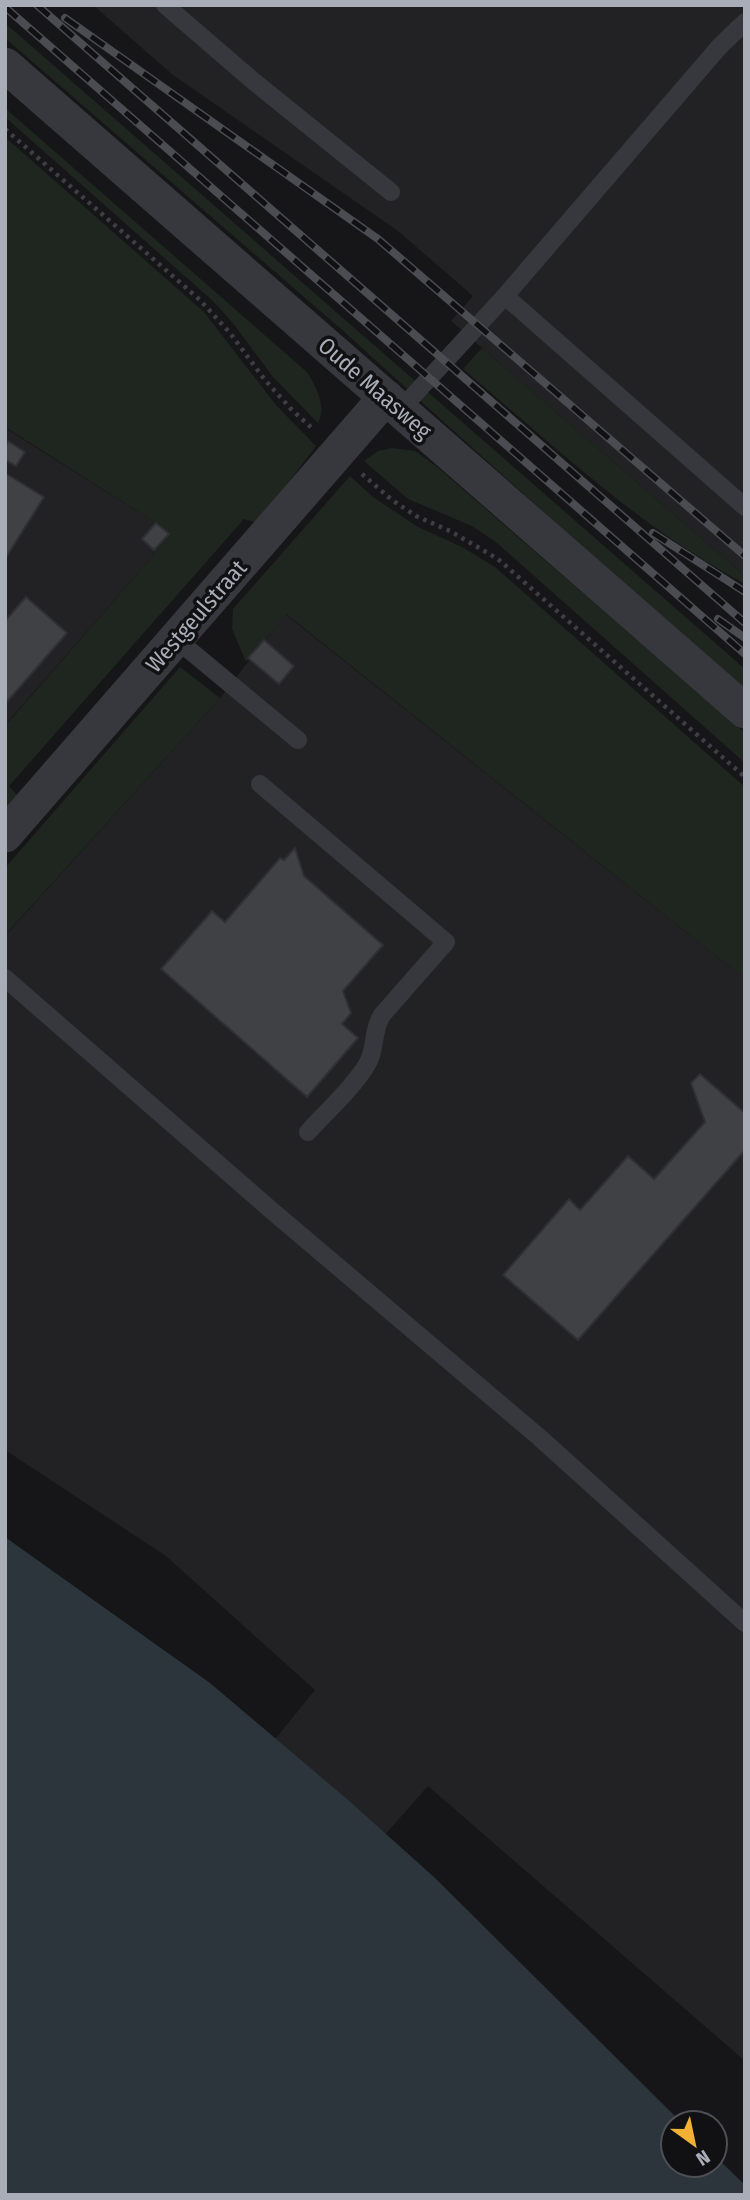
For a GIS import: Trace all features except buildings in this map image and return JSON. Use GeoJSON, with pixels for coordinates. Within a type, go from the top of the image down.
{"type":"FeatureCollection","features":[{"type":"Feature","properties":{"kind":"street","name":"Oude Maasweg"},"geometry":{"type":"LineString","coordinates":[[5,65],[745,711]]}},
{"type":"Feature","properties":{"kind":"street","name":"Westgeulstraat"},"geometry":{"type":"LineString","coordinates":[[5,835],[176,639],[393,404]]}},
{"type":"Feature","properties":{"kind":"lane"},"geometry":{"type":"LineString","coordinates":[[164,5],[252,80],[391,191]]}},
{"type":"Feature","properties":{"kind":"lane"},"geometry":{"type":"LineString","coordinates":[[393,404],[505,296],[720,46],[745,22]]}},
{"type":"Feature","properties":{"kind":"lane"},"geometry":{"type":"LineString","coordinates":[[505,296],[745,507]]}},
{"type":"Feature","properties":{"kind":"lane"},"geometry":{"type":"LineString","coordinates":[[176,639],[298,740]]}},
{"type":"Feature","properties":{"kind":"lane"},"geometry":{"type":"LineString","coordinates":[[260,784],[446,942],[382,1015],[375,1027],[372,1053],[366,1066],[309,1132]]}},
{"type":"Feature","properties":{"kind":"lane"},"geometry":{"type":"LineString","coordinates":[[5,978],[271,1210],[539,1437],[745,1623]]}},
{"type":"Feature","properties":{"kind":"shaded area"},"geometry":{"type":"Polygon","coordinates":[[[93,5],[745,5],[745,576],[451,321],[473,296],[398,231],[173,75],[93,5]]]}},
{"type":"Feature","properties":{"kind":"shaded area"},"geometry":{"type":"Polygon","coordinates":[[[5,23],[745,669],[745,694],[341,329],[5,38],[5,23]]]}},
{"type":"Feature","properties":{"kind":"shaded area"},"geometry":{"type":"Polygon","coordinates":[[[5,108],[308,373],[321,404],[318,423],[273,377],[213,301],[5,117],[5,108]]]}},
{"type":"Feature","properties":{"kind":"shaded area"},"geometry":{"type":"Polygon","coordinates":[[[5,137],[204,312],[276,405],[316,446],[258,523],[244,519],[9,786],[19,797],[5,812],[5,726],[153,556],[154,550],[142,539],[156,523],[5,427],[5,137]]]}},
{"type":"Feature","properties":{"kind":"shaded area"},"geometry":{"type":"Polygon","coordinates":[[[482,348],[745,576],[745,584],[706,562],[633,511],[463,369],[482,348]]]}},
{"type":"Feature","properties":{"kind":"shaded area"},"geometry":{"type":"Polygon","coordinates":[[[5,428],[156,523],[153,556],[5,725],[5,428]]]}},
{"type":"Feature","properties":{"kind":"shaded area"},"geometry":{"type":"Polygon","coordinates":[[[392,448],[415,451],[436,466],[745,733],[745,763],[497,543],[472,526],[408,499],[364,461],[378,451],[392,448]]]}},
{"type":"Feature","properties":{"kind":"shaded area"},"geometry":{"type":"Polygon","coordinates":[[[350,476],[373,497],[418,527],[462,547],[495,567],[745,787],[745,979],[286,614],[246,662],[232,629],[233,609],[350,476]]]}},
{"type":"Feature","properties":{"kind":"shaded area"},"geometry":{"type":"Polygon","coordinates":[[[285,614],[745,979],[745,2061],[428,1786],[277,1957],[172,1866],[315,1690],[166,1556],[5,1450],[5,936],[220,698],[285,614]]]}},
{"type":"Feature","properties":{"kind":"shaded area"},"geometry":{"type":"Polygon","coordinates":[[[180,667],[220,698],[7,933],[5,868],[180,667]]]}},
{"type":"Feature","properties":{"kind":"shaded area"},"geometry":{"type":"Polygon","coordinates":[[[5,1537],[210,1683],[435,1878],[668,2109],[659,2109],[659,2179],[729,2179],[729,2170],[745,2185],[745,2195],[5,2195],[5,1537]]]}},
{"type":"Feature","properties":{"kind":"railway"},"geometry":{"type":"LineString","coordinates":[[37,5],[745,623]]}},
{"type":"Feature","properties":{"kind":"railway"},"geometry":{"type":"LineString","coordinates":[[5,7],[745,654]]}},
{"type":"Feature","properties":{"kind":"railway"},"geometry":{"type":"LineString","coordinates":[[65,18],[378,239],[745,556]]}},
{"type":"Feature","properties":{"kind":"railway"},"geometry":{"type":"LineString","coordinates":[[653,533],[745,592]]}},
{"type":"Feature","properties":{"kind":"railway"},"geometry":{"type":"LineString","coordinates":[[718,619],[745,638]]}}]}
